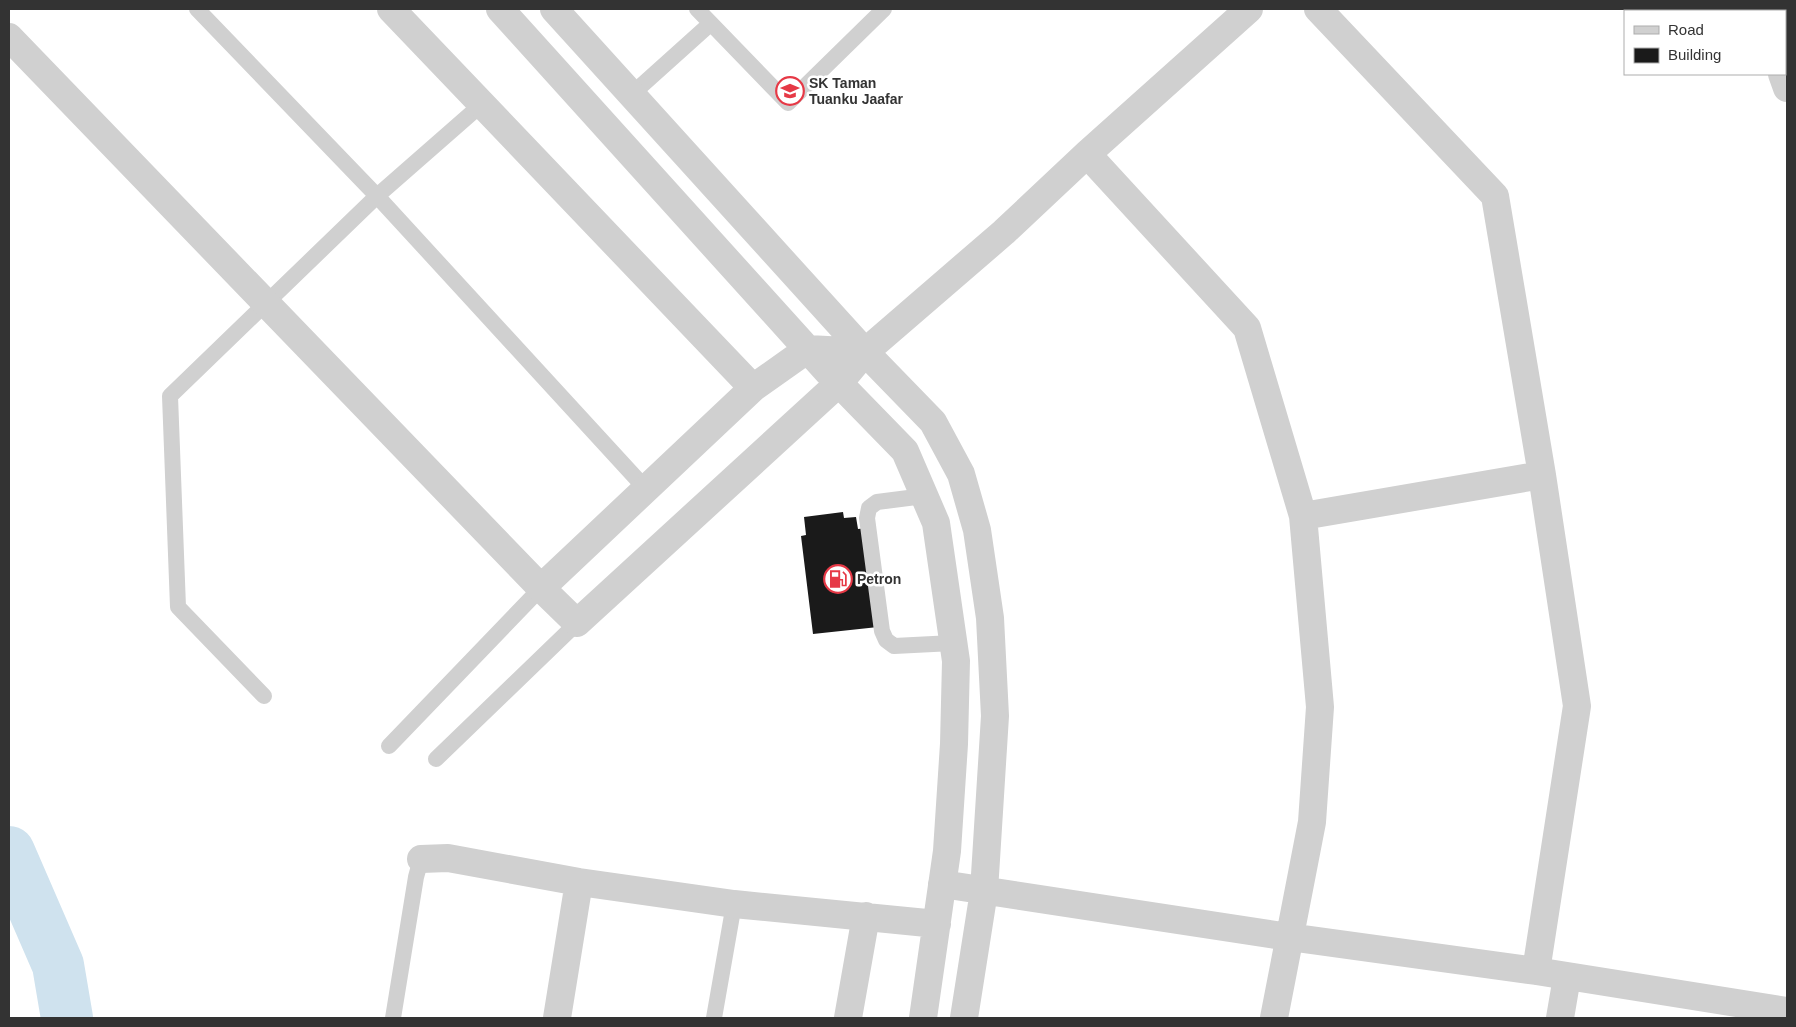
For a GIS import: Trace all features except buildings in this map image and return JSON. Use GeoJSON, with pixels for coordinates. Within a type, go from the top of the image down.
{"type":"FeatureCollection","features":[{"type":"Feature","properties":{"kind":"street"},"geometry":{"type":"LineString","coordinates":[[391,9],[753,388]]}},
{"type":"Feature","properties":{"kind":"street"},"geometry":{"type":"LineString","coordinates":[[500,9],[839,384],[905,451],[936,522],[956,661],[954,744],[942,884],[923,1018]]}},
{"type":"Feature","properties":{"kind":"street"},"geometry":{"type":"LineString","coordinates":[[554,9],[865,352],[933,422],[961,474],[977,530],[990,618],[995,716],[984,891],[964,1018]]}},
{"type":"Feature","properties":{"kind":"street"},"geometry":{"type":"LineString","coordinates":[[9,38],[541,588],[578,623],[839,384],[865,352],[1004,232],[1087,154],[1249,9]]}},
{"type":"Feature","properties":{"kind":"street"},"geometry":{"type":"LineString","coordinates":[[1318,9],[1495,196],[1542,475],[1577,706],[1536,971]]}},
{"type":"Feature","properties":{"kind":"street"},"geometry":{"type":"LineString","coordinates":[[1782,75],[1787,88]]}},
{"type":"Feature","properties":{"kind":"street"},"geometry":{"type":"LineString","coordinates":[[1087,154],[1247,328],[1303,516],[1320,708],[1312,822],[1274,1018]]}},
{"type":"Feature","properties":{"kind":"street"},"geometry":{"type":"LineString","coordinates":[[541,588],[753,388],[808,349],[865,352]]}},
{"type":"Feature","properties":{"kind":"street"},"geometry":{"type":"LineString","coordinates":[[1303,516],[1542,475]]}},
{"type":"Feature","properties":{"kind":"street"},"geometry":{"type":"LineString","coordinates":[[421,859],[448,858],[579,882],[734,904],[937,924]]}},
{"type":"Feature","properties":{"kind":"street"},"geometry":{"type":"LineString","coordinates":[[557,1018],[579,882]]}},
{"type":"Feature","properties":{"kind":"street"},"geometry":{"type":"LineString","coordinates":[[942,884],[1289,937],[1536,971],[1787,1012]]}},
{"type":"Feature","properties":{"kind":"street"},"geometry":{"type":"LineString","coordinates":[[848,1018],[866,916]]}},
{"type":"Feature","properties":{"kind":"street"},"geometry":{"type":"LineString","coordinates":[[1560,1018],[1567,977]]}},
{"type":"Feature","properties":{"kind":"lane"},"geometry":{"type":"LineString","coordinates":[[197,9],[377,196],[646,489]]}},
{"type":"Feature","properties":{"kind":"lane"},"geometry":{"type":"LineString","coordinates":[[697,9],[788,103],[884,9]]}},
{"type":"Feature","properties":{"kind":"lane"},"geometry":{"type":"LineString","coordinates":[[632,94],[710,24]]}},
{"type":"Feature","properties":{"kind":"lane"},"geometry":{"type":"LineString","coordinates":[[264,696],[178,607],[170,396],[377,196],[482,104]]}},
{"type":"Feature","properties":{"kind":"lane"},"geometry":{"type":"LineString","coordinates":[[924,496],[877,502],[869,508],[867,518],[882,631],[886,640],[894,646],[953,642]]}},
{"type":"Feature","properties":{"kind":"lane"},"geometry":{"type":"LineString","coordinates":[[388,746],[541,588]]}},
{"type":"Feature","properties":{"kind":"lane"},"geometry":{"type":"LineString","coordinates":[[436,759],[578,623]]}},
{"type":"Feature","properties":{"kind":"lane"},"geometry":{"type":"LineString","coordinates":[[393,1018],[416,877],[421,859]]}},
{"type":"Feature","properties":{"kind":"lane"},"geometry":{"type":"LineString","coordinates":[[714,1018],[734,904]]}},
{"type":"Feature","properties":{"kind":"waterway"},"geometry":{"type":"LineString","coordinates":[[9,852],[58,965],[67,1018]]}},
{"type":"Feature","properties":{"kind":"place","name":"SK Taman Tuanku Jaafar"},"geometry":{"type":"Point","coordinates":[790,91]}},
{"type":"Feature","properties":{"kind":"place","name":"Petron"},"geometry":{"type":"Point","coordinates":[838,579]}}]}
